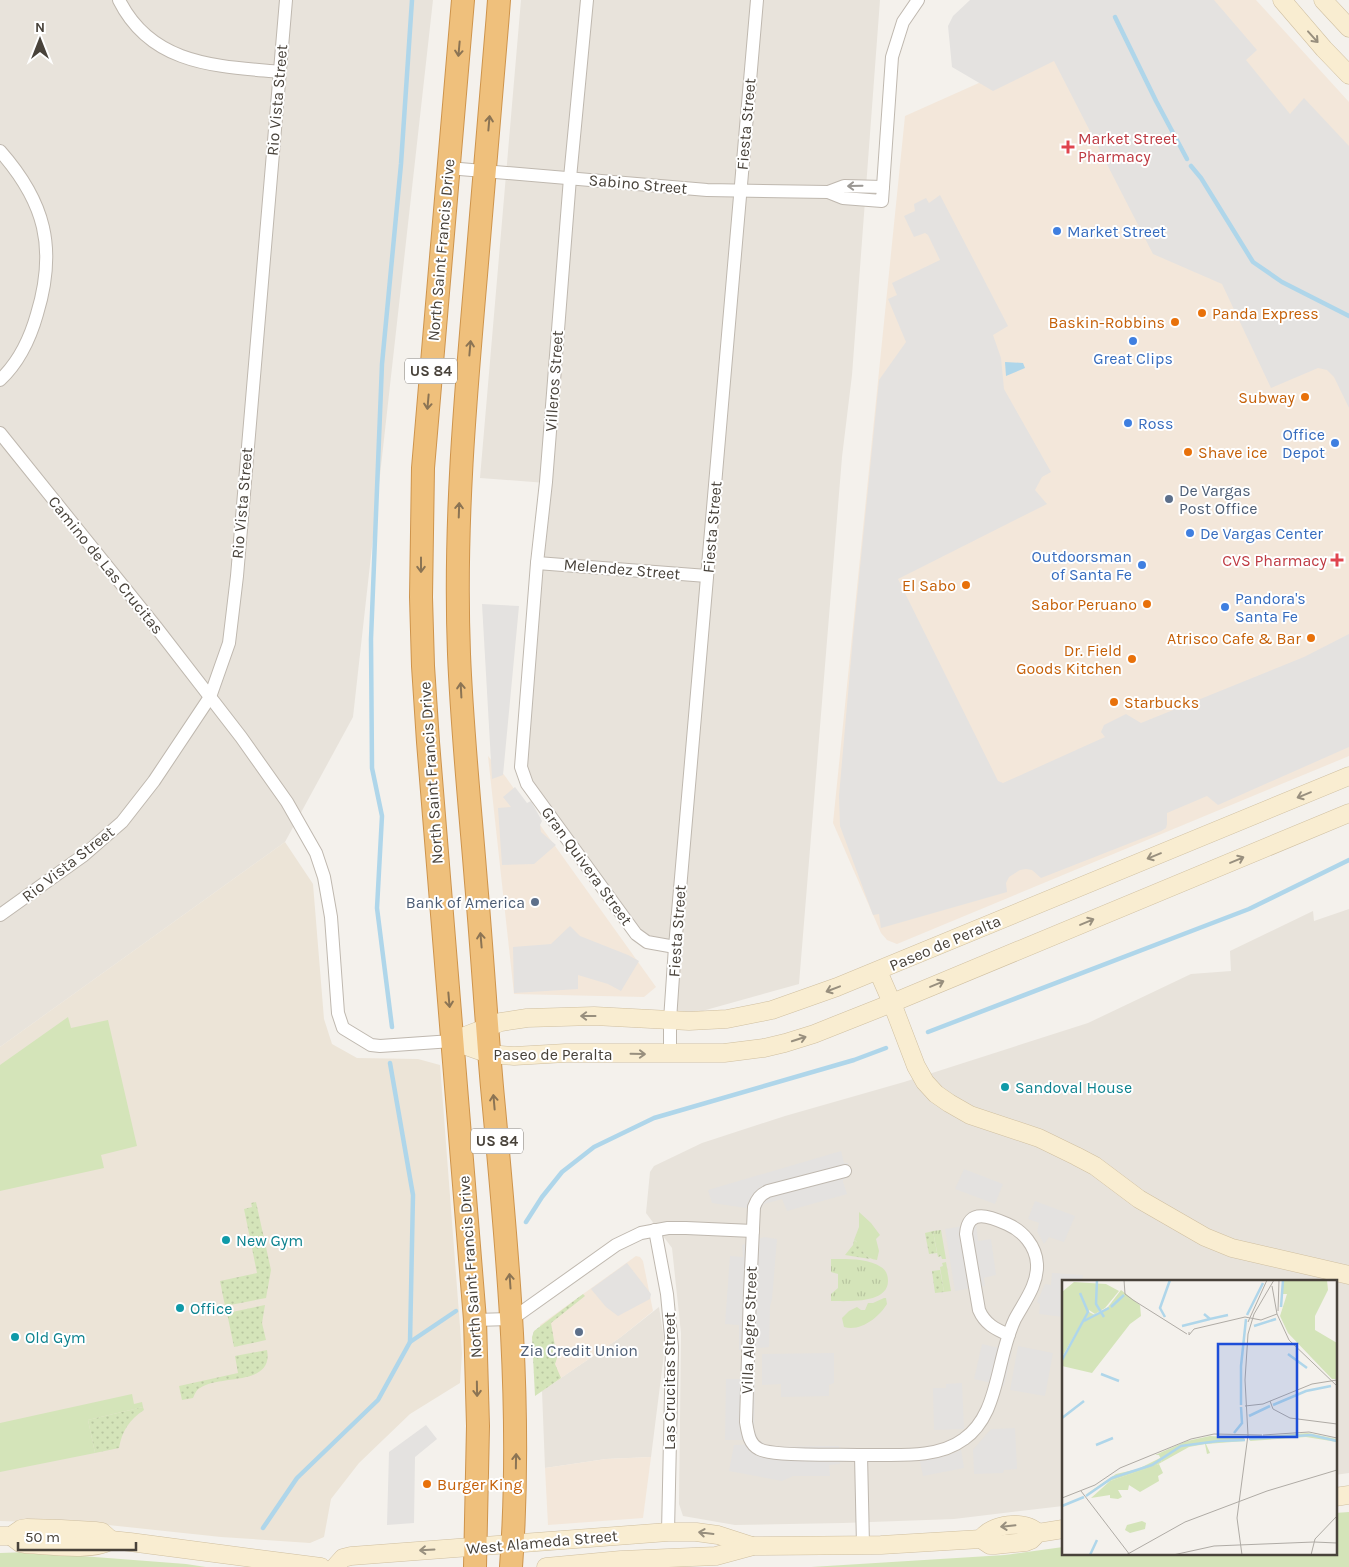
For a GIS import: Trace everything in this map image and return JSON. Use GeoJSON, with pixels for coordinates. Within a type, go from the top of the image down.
{"type":"FeatureCollection","features":[{"type":"Feature","properties":{"kind":"highway","name":"North Saint Francis Drive"},"geometry":{"type":"LineString","coordinates":[[463,0],[425,439],[421,560],[425,701],[442,1041],[475,1320],[478,1426],[475,1557]]}},
{"type":"Feature","properties":{"kind":"highway","name":"US 84"},"geometry":{"type":"LineString","coordinates":[[499,0],[461,454],[458,597],[462,696],[489,1054],[512,1319],[516,1439],[511,1567]]}},
{"type":"Feature","properties":{"kind":"main road"},"geometry":{"type":"LineString","coordinates":[[1282,0],[1349,75]]}},
{"type":"Feature","properties":{"kind":"main road"},"geometry":{"type":"LineString","coordinates":[[1323,0],[1349,28]]}},
{"type":"Feature","properties":{"kind":"main road","name":"Paseo de Peralta"},"geometry":{"type":"LineString","coordinates":[[442,1041],[510,1020],[554,1016],[594,1016],[707,1021],[749,1016],[794,1004],[1349,776]]}},
{"type":"Feature","properties":{"kind":"main road","name":"Paseo de Peralta"},"geometry":{"type":"LineString","coordinates":[[442,1041],[489,1054],[514,1056],[566,1053],[670,1054],[734,1052],[785,1044],[892,1003],[1349,813]]}},
{"type":"Feature","properties":{"kind":"main road"},"geometry":{"type":"LineString","coordinates":[[878,971],[916,1066],[925,1082],[936,1094],[950,1104],[970,1115],[1039,1138],[1076,1156],[1095,1166],[1139,1199],[1205,1237],[1232,1248],[1349,1275]]}},
{"type":"Feature","properties":{"kind":"main road"},"geometry":{"type":"LineString","coordinates":[[1336,1497],[1349,1495]]}},
{"type":"Feature","properties":{"kind":"main road","name":"West Alameda Street"},"geometry":{"type":"LineString","coordinates":[[546,1567],[621,1560],[716,1556],[753,1546],[864,1545],[981,1539],[990,1530],[1015,1526],[1028,1526],[1038,1533],[1062,1529]]}},
{"type":"Feature","properties":{"kind":"main road"},"geometry":{"type":"LineString","coordinates":[[6,1536],[27,1528],[95,1531],[102,1532],[111,1540],[188,1548],[321,1567]]}},
{"type":"Feature","properties":{"kind":"main road","name":"West Alameda Street"},"geometry":{"type":"LineString","coordinates":[[334,1567],[344,1558],[351,1556],[475,1557],[512,1544],[668,1532],[696,1532],[718,1535],[753,1546]]}},
{"type":"Feature","properties":{"kind":"street"},"geometry":{"type":"LineString","coordinates":[[120,0],[130,16],[148,36],[158,44],[183,57],[212,65],[280,72]]}},
{"type":"Feature","properties":{"kind":"street","name":"Rio Vista Street"},"geometry":{"type":"LineString","coordinates":[[0,916],[84,855],[122,822],[154,780],[210,697],[229,643],[286,0]]}},
{"type":"Feature","properties":{"kind":"street","name":"Villeros Street"},"geometry":{"type":"LineString","coordinates":[[521,761],[537,562],[546,482],[570,178],[587,0]]}},
{"type":"Feature","properties":{"kind":"street","name":"Fiesta Street"},"geometry":{"type":"LineString","coordinates":[[670,1054],[670,1020],[675,948],[757,0]]}},
{"type":"Feature","properties":{"kind":"street","name":"Sabino Street"},"geometry":{"type":"LineString","coordinates":[[448,168],[740,191],[828,192],[843,198],[882,201],[892,57],[903,22],[918,0]]}},
{"type":"Feature","properties":{"kind":"street"},"geometry":{"type":"LineString","coordinates":[[0,151],[22,179],[36,204],[45,234],[47,262],[43,294],[29,337],[14,365],[0,380]]}},
{"type":"Feature","properties":{"kind":"street","name":"Sabino Street"},"geometry":{"type":"LineString","coordinates":[[828,192],[844,186],[883,187]]}},
{"type":"Feature","properties":{"kind":"street","name":"Camino de Las Crucitas"},"geometry":{"type":"LineString","coordinates":[[0,433],[210,697]]}},
{"type":"Feature","properties":{"kind":"street","name":"Melendez Street"},"geometry":{"type":"LineString","coordinates":[[537,562],[707,576]]}},
{"type":"Feature","properties":{"kind":"street"},"geometry":{"type":"LineString","coordinates":[[210,697],[287,802],[316,854],[328,894],[338,1013],[343,1028],[371,1045],[380,1046],[442,1041]]}},
{"type":"Feature","properties":{"kind":"street","name":"Gran Quivera Street"},"geometry":{"type":"LineString","coordinates":[[521,761],[522,773],[527,784],[636,934],[647,942],[675,948]]}},
{"type":"Feature","properties":{"kind":"street","name":"Villa Alegre Street"},"geometry":{"type":"LineString","coordinates":[[845,1171],[761,1195],[756,1200],[754,1207],[746,1422],[749,1439],[758,1449],[774,1453],[860,1455],[921,1453],[942,1449],[963,1440],[977,1426],[988,1408],[1008,1335],[1036,1279],[1037,1260],[1029,1240],[1017,1229],[992,1218],[977,1217],[967,1225],[966,1234],[979,1310],[988,1324],[1008,1335]]}},
{"type":"Feature","properties":{"kind":"street"},"geometry":{"type":"LineString","coordinates":[[475,1320],[512,1319],[616,1245],[641,1233],[686,1228],[753,1231]]}},
{"type":"Feature","properties":{"kind":"street","name":"Las Crucitas Street"},"geometry":{"type":"LineString","coordinates":[[655,1230],[667,1294],[672,1347],[668,1532]]}},
{"type":"Feature","properties":{"kind":"street"},"geometry":{"type":"LineString","coordinates":[[860,1455],[864,1545]]}},
{"type":"Feature","properties":{"kind":"shaded area"},"geometry":{"type":"Polygon","coordinates":[[[0,0],[433,0],[353,717],[285,842],[0,1047],[0,0]]]}},
{"type":"Feature","properties":{"kind":"shaded area"},"geometry":{"type":"Polygon","coordinates":[[[521,0],[880,0],[852,375],[842,457],[799,984],[670,1020],[675,948],[647,942],[524,779],[546,483],[480,478],[521,0]]]}},
{"type":"Feature","properties":{"kind":"shaded area"},"geometry":{"type":"Polygon","coordinates":[[[970,0],[1214,0],[1257,50],[1246,60],[1290,114],[1304,98],[1349,146],[1349,408],[1334,377],[1327,370],[1318,368],[1271,388],[1222,284],[1153,254],[1054,61],[993,91],[952,67],[948,26],[953,16],[970,0]]]}},
{"type":"Feature","properties":{"kind":"shaded area"},"geometry":{"type":"Polygon","coordinates":[[[1164,0],[1256,0],[1349,102],[1349,756],[897,944],[887,940],[881,933],[833,823],[905,116],[1164,0]]]}},
{"type":"Feature","properties":{"kind":"shaded area"},"geometry":{"type":"Polygon","coordinates":[[[940,195],[1008,326],[993,335],[1001,358],[1004,389],[1051,472],[1042,477],[1035,490],[1047,504],[898,579],[998,781],[1003,783],[1105,737],[1101,732],[1104,725],[1126,714],[1141,723],[1304,657],[1349,634],[1349,747],[1218,805],[1207,796],[1167,813],[1166,828],[1161,831],[1041,878],[1032,870],[1020,870],[1009,877],[1006,883],[1007,892],[881,928],[879,914],[873,915],[840,826],[839,796],[879,380],[906,342],[888,299],[897,295],[892,283],[940,260],[928,235],[925,233],[914,237],[904,216],[915,211],[914,204],[926,198],[929,203],[940,195]]]}},
{"type":"Feature","properties":{"kind":"shaded area"},"geometry":{"type":"Polygon","coordinates":[[[482,604],[519,606],[503,775],[492,779],[482,604]]]}},
{"type":"Feature","properties":{"kind":"shaded area"},"geometry":{"type":"Polygon","coordinates":[[[488,756],[505,776],[656,987],[644,997],[514,994],[488,756]]]}},
{"type":"Feature","properties":{"kind":"shaded area"},"geometry":{"type":"Polygon","coordinates":[[[515,787],[527,803],[531,801],[542,821],[540,825],[541,832],[556,845],[534,864],[502,865],[498,808],[511,807],[503,797],[515,787]]]}},
{"type":"Feature","properties":{"kind":"shaded area"},"geometry":{"type":"Polygon","coordinates":[[[285,842],[313,884],[324,1019],[332,1044],[357,1058],[418,1059],[440,1065],[462,1353],[460,1383],[410,1414],[359,1463],[331,1499],[324,1537],[310,1543],[221,1537],[99,1524],[0,1521],[0,1047],[285,842]]]}},
{"type":"Feature","properties":{"kind":"shaded area"},"geometry":{"type":"Polygon","coordinates":[[[1349,909],[1349,1473],[1336,1475],[1336,1280],[1062,1280],[1062,1506],[954,1519],[843,1523],[735,1525],[683,1516],[679,1504],[681,1333],[672,1248],[646,1213],[650,1172],[654,1166],[702,1143],[785,1116],[904,1082],[1088,1023],[1191,974],[1231,971],[1230,951],[1313,911],[1314,921],[1349,909]]]}},
{"type":"Feature","properties":{"kind":"shaded area"},"geometry":{"type":"Polygon","coordinates":[[[570,926],[580,936],[639,961],[621,991],[608,984],[578,975],[578,989],[514,993],[513,947],[551,944],[570,926]]]}},
{"type":"Feature","properties":{"kind":"shaded area"},"geometry":{"type":"Polygon","coordinates":[[[841,1151],[844,1163],[848,1163],[847,1178],[843,1180],[847,1194],[787,1211],[782,1199],[764,1204],[761,1210],[712,1203],[708,1190],[841,1151]]]}},
{"type":"Feature","properties":{"kind":"shaded area"},"geometry":{"type":"Polygon","coordinates":[[[964,1169],[1003,1184],[995,1204],[955,1189],[964,1169]]]}},
{"type":"Feature","properties":{"kind":"shaded area"},"geometry":{"type":"Polygon","coordinates":[[[1035,1201],[1075,1216],[1064,1242],[1049,1237],[1044,1244],[1037,1231],[1039,1223],[1028,1219],[1035,1201]]]}},
{"type":"Feature","properties":{"kind":"shaded area"},"geometry":{"type":"Polygon","coordinates":[[[976,1224],[978,1241],[991,1239],[996,1275],[984,1278],[985,1286],[955,1291],[945,1229],[976,1224]]]}},
{"type":"Feature","properties":{"kind":"shaded area"},"geometry":{"type":"Polygon","coordinates":[[[764,1237],[777,1239],[770,1306],[769,1347],[739,1350],[739,1325],[725,1324],[730,1256],[743,1257],[742,1245],[764,1237]]]}},
{"type":"Feature","properties":{"kind":"shaded area"},"geometry":{"type":"Polygon","coordinates":[[[636,1256],[640,1257],[643,1261],[653,1311],[621,1337],[542,1391],[540,1325],[636,1256]]]}},
{"type":"Feature","properties":{"kind":"shaded area"},"geometry":{"type":"Polygon","coordinates":[[[627,1263],[651,1294],[650,1299],[618,1316],[606,1307],[591,1289],[627,1263]]]}},
{"type":"Feature","properties":{"kind":"shaded area"},"geometry":{"type":"Polygon","coordinates":[[[1052,1273],[1083,1275],[1082,1280],[1062,1280],[1062,1317],[1039,1314],[1040,1304],[1037,1302],[1045,1284],[1051,1285],[1052,1273]]]}},
{"type":"Feature","properties":{"kind":"shaded area"},"geometry":{"type":"Polygon","coordinates":[[[659,1307],[665,1346],[651,1457],[606,1459],[545,1468],[542,1391],[621,1337],[659,1307]]]}},
{"type":"Feature","properties":{"kind":"shaded area"},"geometry":{"type":"Polygon","coordinates":[[[982,1344],[1012,1351],[1004,1386],[974,1379],[982,1344]]]}},
{"type":"Feature","properties":{"kind":"shaded area"},"geometry":{"type":"Polygon","coordinates":[[[1018,1346],[1053,1353],[1045,1396],[1010,1390],[1018,1346]]]}},
{"type":"Feature","properties":{"kind":"shaded area"},"geometry":{"type":"Polygon","coordinates":[[[834,1353],[834,1383],[829,1385],[829,1396],[781,1397],[781,1384],[762,1385],[762,1354],[834,1353]]]}},
{"type":"Feature","properties":{"kind":"shaded area"},"geometry":{"type":"Polygon","coordinates":[[[726,1379],[755,1379],[754,1429],[758,1438],[755,1440],[725,1440],[726,1379]]]}},
{"type":"Feature","properties":{"kind":"shaded area"},"geometry":{"type":"Polygon","coordinates":[[[962,1383],[964,1429],[934,1430],[933,1388],[946,1388],[946,1384],[962,1383]]]}},
{"type":"Feature","properties":{"kind":"shaded area"},"geometry":{"type":"Polygon","coordinates":[[[426,1425],[437,1439],[415,1457],[414,1523],[387,1525],[389,1452],[426,1425]]]}},
{"type":"Feature","properties":{"kind":"shaded area"},"geometry":{"type":"Polygon","coordinates":[[[1015,1428],[1017,1469],[1004,1470],[1003,1473],[974,1474],[973,1450],[991,1429],[1015,1428]]]}},
{"type":"Feature","properties":{"kind":"shaded area"},"geometry":{"type":"Polygon","coordinates":[[[760,1441],[770,1447],[839,1446],[840,1464],[829,1465],[830,1476],[793,1476],[782,1481],[729,1471],[734,1445],[758,1444],[760,1441]]]}},
{"type":"Feature","properties":{"kind":"shaded area"},"geometry":{"type":"Polygon","coordinates":[[[961,1450],[964,1468],[923,1476],[920,1461],[947,1456],[961,1450]]]}},
{"type":"Feature","properties":{"kind":"shaded area"},"geometry":{"type":"Polygon","coordinates":[[[651,1457],[643,1518],[548,1525],[545,1468],[606,1459],[651,1457]]]}},
{"type":"Feature","properties":{"kind":"green space"},"geometry":{"type":"Polygon","coordinates":[[[68,1017],[71,1028],[108,1020],[137,1146],[101,1155],[104,1168],[0,1191],[0,1065],[68,1017]]]}},
{"type":"Feature","properties":{"kind":"green space"},"geometry":{"type":"Polygon","coordinates":[[[256,1202],[271,1270],[266,1298],[225,1306],[220,1281],[257,1273],[244,1209],[252,1207],[251,1203],[256,1202]]]}},
{"type":"Feature","properties":{"kind":"green space"},"geometry":{"type":"Polygon","coordinates":[[[859,1212],[880,1235],[876,1239],[879,1251],[877,1260],[867,1256],[854,1240],[859,1227],[859,1212]]]}},
{"type":"Feature","properties":{"kind":"green space"},"geometry":{"type":"Polygon","coordinates":[[[941,1230],[946,1259],[942,1259],[941,1256],[938,1257],[933,1231],[941,1230]]]}},
{"type":"Feature","properties":{"kind":"green space"},"geometry":{"type":"Polygon","coordinates":[[[933,1231],[937,1253],[929,1254],[925,1233],[933,1231]]]}},
{"type":"Feature","properties":{"kind":"green space"},"geometry":{"type":"Polygon","coordinates":[[[854,1240],[870,1259],[845,1255],[853,1245],[854,1240]]]}},
{"type":"Feature","properties":{"kind":"green space"},"geometry":{"type":"Polygon","coordinates":[[[831,1259],[857,1260],[876,1264],[883,1268],[888,1277],[886,1288],[881,1294],[866,1300],[831,1301],[831,1294],[838,1288],[838,1274],[831,1272],[831,1259]]]}},
{"type":"Feature","properties":{"kind":"green space"},"geometry":{"type":"Polygon","coordinates":[[[946,1262],[951,1291],[944,1292],[940,1267],[943,1266],[942,1263],[946,1262]]]}},
{"type":"Feature","properties":{"kind":"green space"},"geometry":{"type":"Polygon","coordinates":[[[940,1270],[944,1292],[935,1293],[932,1271],[940,1270]]]}},
{"type":"Feature","properties":{"kind":"green space"},"geometry":{"type":"Polygon","coordinates":[[[583,1294],[585,1296],[551,1323],[557,1358],[555,1364],[561,1378],[535,1396],[532,1337],[534,1331],[583,1294]]]}},
{"type":"Feature","properties":{"kind":"green space"},"geometry":{"type":"Polygon","coordinates":[[[886,1298],[887,1304],[869,1322],[857,1327],[844,1327],[842,1318],[849,1311],[857,1307],[865,1310],[868,1303],[886,1298]]]}},
{"type":"Feature","properties":{"kind":"green space"},"geometry":{"type":"Polygon","coordinates":[[[265,1305],[262,1323],[266,1340],[234,1347],[227,1313],[265,1305]]]}},
{"type":"Feature","properties":{"kind":"green space"},"geometry":{"type":"Polygon","coordinates":[[[267,1350],[267,1362],[262,1370],[254,1375],[209,1384],[200,1388],[193,1398],[182,1400],[179,1386],[238,1373],[235,1356],[267,1350]]]}},
{"type":"Feature","properties":{"kind":"green space"},"geometry":{"type":"Polygon","coordinates":[[[132,1394],[134,1404],[142,1402],[143,1407],[88,1420],[95,1453],[0,1472],[0,1423],[132,1394]]]}},
{"type":"Feature","properties":{"kind":"green space"},"geometry":{"type":"Polygon","coordinates":[[[143,1407],[144,1410],[127,1426],[119,1448],[95,1453],[88,1420],[143,1407]]]}},
{"type":"Feature","properties":{"kind":"green space"},"geometry":{"type":"Polygon","coordinates":[[[1349,1512],[1349,1567],[811,1567],[1005,1555],[1062,1547],[1062,1554],[1336,1554],[1336,1513],[1349,1512]]]}},
{"type":"Feature","properties":{"kind":"green space"},"geometry":{"type":"Polygon","coordinates":[[[29,1552],[206,1567],[0,1567],[0,1553],[29,1552]]]}},
{"type":"Feature","properties":{"kind":"water"},"geometry":{"type":"Polygon","coordinates":[[[1005,362],[1023,363],[1025,368],[1006,376],[1005,362]]]}},
{"type":"Feature","properties":{"kind":"waterway"},"geometry":{"type":"LineString","coordinates":[[392,1027],[377,908],[382,816],[372,768],[371,639],[382,364],[401,164],[412,0]]}},
{"type":"Feature","properties":{"kind":"waterway"},"geometry":{"type":"LineString","coordinates":[[1115,17],[1187,159]]}},
{"type":"Feature","properties":{"kind":"waterway"},"geometry":{"type":"LineString","coordinates":[[1191,166],[1201,178],[1253,262],[1282,282],[1349,316]]}},
{"type":"Feature","properties":{"kind":"waterway"},"geometry":{"type":"LineString","coordinates":[[928,1032],[1249,909],[1349,860]]}},
{"type":"Feature","properties":{"kind":"waterway"},"geometry":{"type":"LineString","coordinates":[[526,1222],[542,1197],[562,1172],[594,1147],[654,1118],[854,1060],[886,1048]]}},
{"type":"Feature","properties":{"kind":"waterway"},"geometry":{"type":"LineString","coordinates":[[263,1528],[297,1478],[378,1400],[410,1342],[413,1195],[390,1063]]}},
{"type":"Feature","properties":{"kind":"waterway"},"geometry":{"type":"LineString","coordinates":[[410,1342],[456,1311]]}},
{"type":"Feature","properties":{"kind":"place","name":"Market Street Pharmacy"},"geometry":{"type":"Point","coordinates":[1068,147]}},
{"type":"Feature","properties":{"kind":"place","name":"Market Street"},"geometry":{"type":"Point","coordinates":[1057,231]}},
{"type":"Feature","properties":{"kind":"place","name":"Panda Express"},"geometry":{"type":"Point","coordinates":[1202,313]}},
{"type":"Feature","properties":{"kind":"place","name":"Baskin-Robbins"},"geometry":{"type":"Point","coordinates":[1175,322]}},
{"type":"Feature","properties":{"kind":"place","name":"Great Clips"},"geometry":{"type":"Point","coordinates":[1133,341]}},
{"type":"Feature","properties":{"kind":"place","name":"Subway"},"geometry":{"type":"Point","coordinates":[1305,397]}},
{"type":"Feature","properties":{"kind":"place","name":"Ross"},"geometry":{"type":"Point","coordinates":[1128,423]}},
{"type":"Feature","properties":{"kind":"place","name":"Office Depot"},"geometry":{"type":"Point","coordinates":[1335,443]}},
{"type":"Feature","properties":{"kind":"place","name":"Shave ice"},"geometry":{"type":"Point","coordinates":[1188,452]}},
{"type":"Feature","properties":{"kind":"place","name":"De Vargas Post Office"},"geometry":{"type":"Point","coordinates":[1169,499]}},
{"type":"Feature","properties":{"kind":"place","name":"De Vargas Center"},"geometry":{"type":"Point","coordinates":[1190,533]}},
{"type":"Feature","properties":{"kind":"place","name":"CVS Pharmacy"},"geometry":{"type":"Point","coordinates":[1337,560]}},
{"type":"Feature","properties":{"kind":"place","name":"Outdoorsman of Santa Fe"},"geometry":{"type":"Point","coordinates":[1142,565]}},
{"type":"Feature","properties":{"kind":"place","name":"El Sabo"},"geometry":{"type":"Point","coordinates":[966,585]}},
{"type":"Feature","properties":{"kind":"place","name":"Sabor Peruano"},"geometry":{"type":"Point","coordinates":[1147,604]}},
{"type":"Feature","properties":{"kind":"place","name":"Pandora's Santa Fe"},"geometry":{"type":"Point","coordinates":[1225,607]}},
{"type":"Feature","properties":{"kind":"place","name":"Atrisco Cafe & Bar"},"geometry":{"type":"Point","coordinates":[1311,638]}},
{"type":"Feature","properties":{"kind":"place","name":"Dr. Field Goods Kitchen"},"geometry":{"type":"Point","coordinates":[1132,659]}},
{"type":"Feature","properties":{"kind":"place","name":"Starbucks"},"geometry":{"type":"Point","coordinates":[1114,702]}},
{"type":"Feature","properties":{"kind":"place","name":"Bank of America"},"geometry":{"type":"Point","coordinates":[535,902]}},
{"type":"Feature","properties":{"kind":"place","name":"Sandoval House"},"geometry":{"type":"Point","coordinates":[1005,1087]}},
{"type":"Feature","properties":{"kind":"place","name":"New Gym"},"geometry":{"type":"Point","coordinates":[226,1240]}},
{"type":"Feature","properties":{"kind":"place","name":"Office"},"geometry":{"type":"Point","coordinates":[180,1308]}},
{"type":"Feature","properties":{"kind":"place","name":"Zia Credit Union"},"geometry":{"type":"Point","coordinates":[579,1332]}},
{"type":"Feature","properties":{"kind":"place","name":"Old Gym"},"geometry":{"type":"Point","coordinates":[15,1337]}},
{"type":"Feature","properties":{"kind":"place","name":"Burger King"},"geometry":{"type":"Point","coordinates":[427,1484]}}]}
